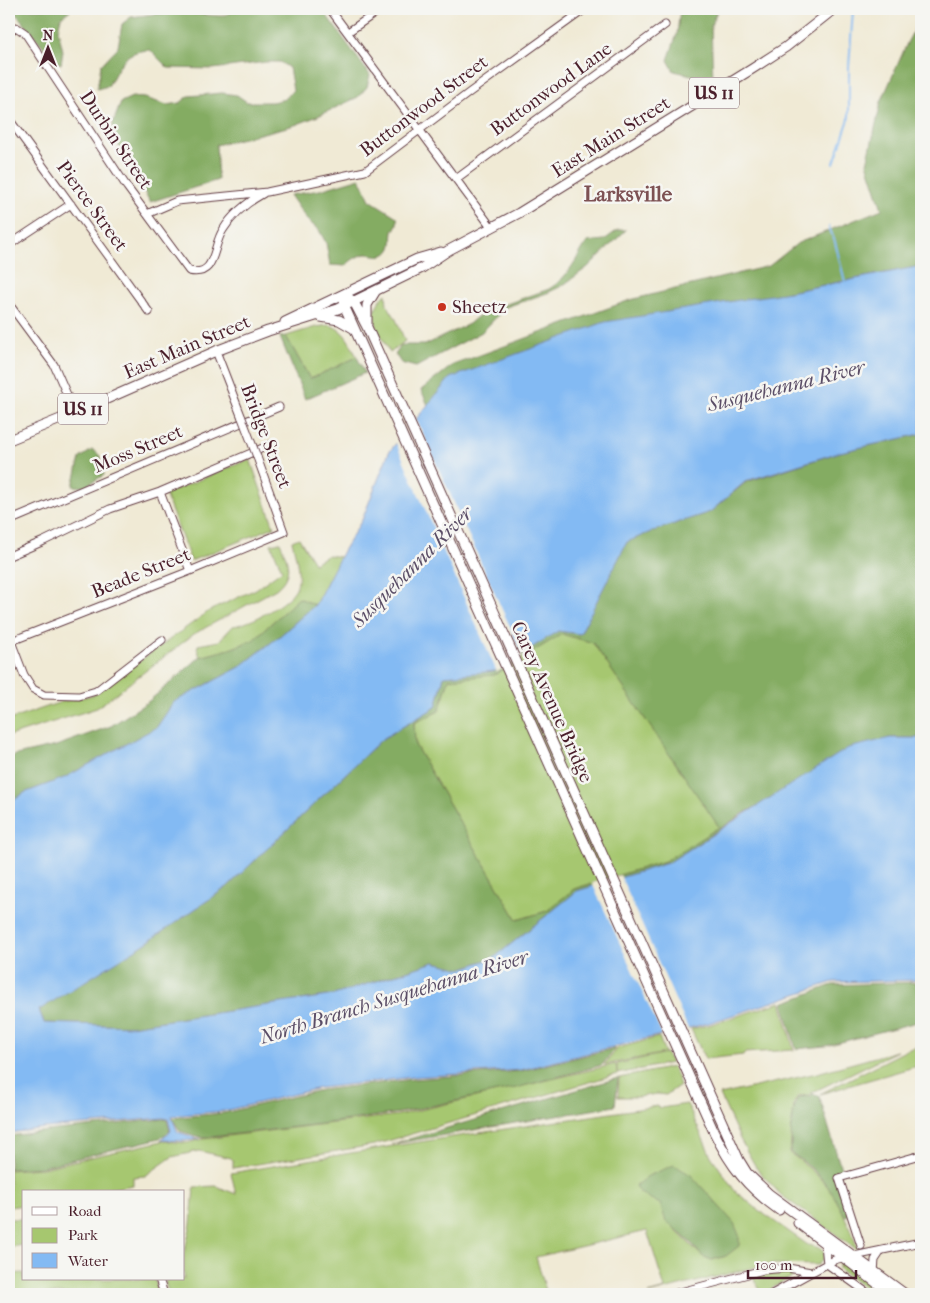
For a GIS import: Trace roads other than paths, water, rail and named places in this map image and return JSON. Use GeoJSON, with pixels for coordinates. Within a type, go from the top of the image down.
{"type":"FeatureCollection","features":[{"type":"Feature","properties":{"kind":"main road","name":"East Main Street"},"geometry":{"type":"LineString","coordinates":[[9,440],[216,351],[354,302],[422,268],[449,250],[492,228],[752,69],[786,46],[834,9]]}},
{"type":"Feature","properties":{"kind":"main road","name":"East Main Street"},"geometry":{"type":"LineString","coordinates":[[268,331],[417,259],[449,250]]}},
{"type":"Feature","properties":{"kind":"main road"},"geometry":{"type":"LineString","coordinates":[[368,328],[367,305],[377,290]]}},
{"type":"Feature","properties":{"kind":"main road"},"geometry":{"type":"LineString","coordinates":[[345,294],[354,302]]}},
{"type":"Feature","properties":{"kind":"main road"},"geometry":{"type":"LineString","coordinates":[[344,306],[345,294]]}},
{"type":"Feature","properties":{"kind":"main road","name":"Carey Avenue Bridge"},"geometry":{"type":"LineString","coordinates":[[354,302],[368,328],[731,1144],[747,1172],[759,1186],[905,1294]]}},
{"type":"Feature","properties":{"kind":"main road","name":"Carey Avenue Bridge"},"geometry":{"type":"LineString","coordinates":[[344,306],[722,1149],[741,1177],[766,1200],[891,1294]]}},
{"type":"Feature","properties":{"kind":"main road"},"geometry":{"type":"LineString","coordinates":[[313,317],[338,320],[347,324],[356,332]]}},
{"type":"Feature","properties":{"kind":"street"},"geometry":{"type":"LineString","coordinates":[[330,9],[492,228]]}},
{"type":"Feature","properties":{"kind":"street"},"geometry":{"type":"LineString","coordinates":[[348,32],[381,9]]}},
{"type":"Feature","properties":{"kind":"street","name":"Buttonwood Street"},"geometry":{"type":"LineString","coordinates":[[147,214],[177,201],[267,192],[365,171],[585,9]]}},
{"type":"Feature","properties":{"kind":"street","name":"Buttonwood Lane"},"geometry":{"type":"LineString","coordinates":[[456,179],[665,25]]}},
{"type":"Feature","properties":{"kind":"street","name":"Durbin Street"},"geometry":{"type":"LineString","coordinates":[[9,32],[16,27],[24,33],[127,187],[189,271],[202,271],[208,266],[221,232],[242,209],[267,192]]}},
{"type":"Feature","properties":{"kind":"street","name":"Pierce Street"},"geometry":{"type":"LineString","coordinates":[[9,119],[149,312]]}},
{"type":"Feature","properties":{"kind":"street"},"geometry":{"type":"LineString","coordinates":[[9,245],[71,204]]}},
{"type":"Feature","properties":{"kind":"street"},"geometry":{"type":"LineString","coordinates":[[9,304],[54,365],[75,413]]}},
{"type":"Feature","properties":{"kind":"street","name":"Bridge Street"},"geometry":{"type":"LineString","coordinates":[[216,351],[284,532]]}},
{"type":"Feature","properties":{"kind":"street","name":"Moss Street"},"geometry":{"type":"LineString","coordinates":[[9,521],[279,408]]}},
{"type":"Feature","properties":{"kind":"street"},"geometry":{"type":"LineString","coordinates":[[9,556],[110,509],[160,492],[272,444]]}},
{"type":"Feature","properties":{"kind":"street"},"geometry":{"type":"LineString","coordinates":[[160,492],[190,571]]}},
{"type":"Feature","properties":{"kind":"street","name":"Beade Street"},"geometry":{"type":"LineString","coordinates":[[9,640],[190,571],[284,532]]}},
{"type":"Feature","properties":{"kind":"street"},"geometry":{"type":"LineString","coordinates":[[9,640],[24,675],[33,689],[44,695],[62,696],[79,696],[96,691],[162,640]]}},
{"type":"Feature","properties":{"kind":"street"},"geometry":{"type":"LineString","coordinates":[[861,1246],[839,1178],[921,1155]]}},
{"type":"Feature","properties":{"kind":"street"},"geometry":{"type":"LineString","coordinates":[[854,1256],[921,1242]]}},
{"type":"Feature","properties":{"kind":"street"},"geometry":{"type":"LineString","coordinates":[[825,1244],[827,1264],[868,1294]]}},
{"type":"Feature","properties":{"kind":"street"},"geometry":{"type":"LineString","coordinates":[[874,1272],[875,1260],[881,1251]]}},
{"type":"Feature","properties":{"kind":"street"},"geometry":{"type":"LineString","coordinates":[[772,1294],[811,1272],[842,1258]]}},
{"type":"Feature","properties":{"kind":"street"},"geometry":{"type":"LineString","coordinates":[[673,1294],[763,1270],[788,1268],[811,1272]]}},
{"type":"Feature","properties":{"kind":"street"},"geometry":{"type":"LineString","coordinates":[[159,1280],[164,1294]]}},
{"type":"Feature","properties":{"kind":"water"},"geometry":{"type":"Polygon","coordinates":[[[921,266],[921,434],[840,452],[746,481],[710,512],[653,531],[627,542],[580,634],[558,631],[495,671],[444,676],[436,707],[382,739],[227,887],[143,945],[39,1010],[44,1023],[131,1026],[334,995],[434,962],[461,969],[495,957],[577,891],[668,863],[848,748],[890,738],[921,738],[921,980],[833,982],[709,1023],[521,1070],[414,1077],[320,1088],[224,1111],[171,1116],[178,1132],[200,1139],[184,1141],[161,1140],[171,1131],[168,1119],[163,1118],[9,1133],[9,804],[24,793],[64,778],[157,727],[174,702],[240,667],[315,605],[343,551],[362,520],[389,452],[450,378],[605,322],[789,292],[921,266]]]}},
{"type":"Feature","properties":{"kind":"waterway"},"geometry":{"type":"LineString","coordinates":[[834,163],[849,119],[849,67],[853,10]]}},
{"type":"Feature","properties":{"kind":"waterway"},"geometry":{"type":"LineString","coordinates":[[829,227],[835,242],[845,282]]}},
{"type":"Feature","properties":{"kind":"place","name":"Sheetz"},"geometry":{"type":"Point","coordinates":[442,307]}},
{"type":"Feature","properties":{"kind":"district","name":"Larksville"},"geometry":{"type":"Point","coordinates":[628,194]}},
{"type":"Feature","properties":{"kind":"water label","name":"Susquehanna River"},"geometry":{"type":"Point","coordinates":[786,386]}},
{"type":"Feature","properties":{"kind":"water label","name":"Susquehanna River"},"geometry":{"type":"Point","coordinates":[412,567]}},
{"type":"Feature","properties":{"kind":"water label","name":"North Branch Susquehanna River"},"geometry":{"type":"Point","coordinates":[394,997]}}]}
